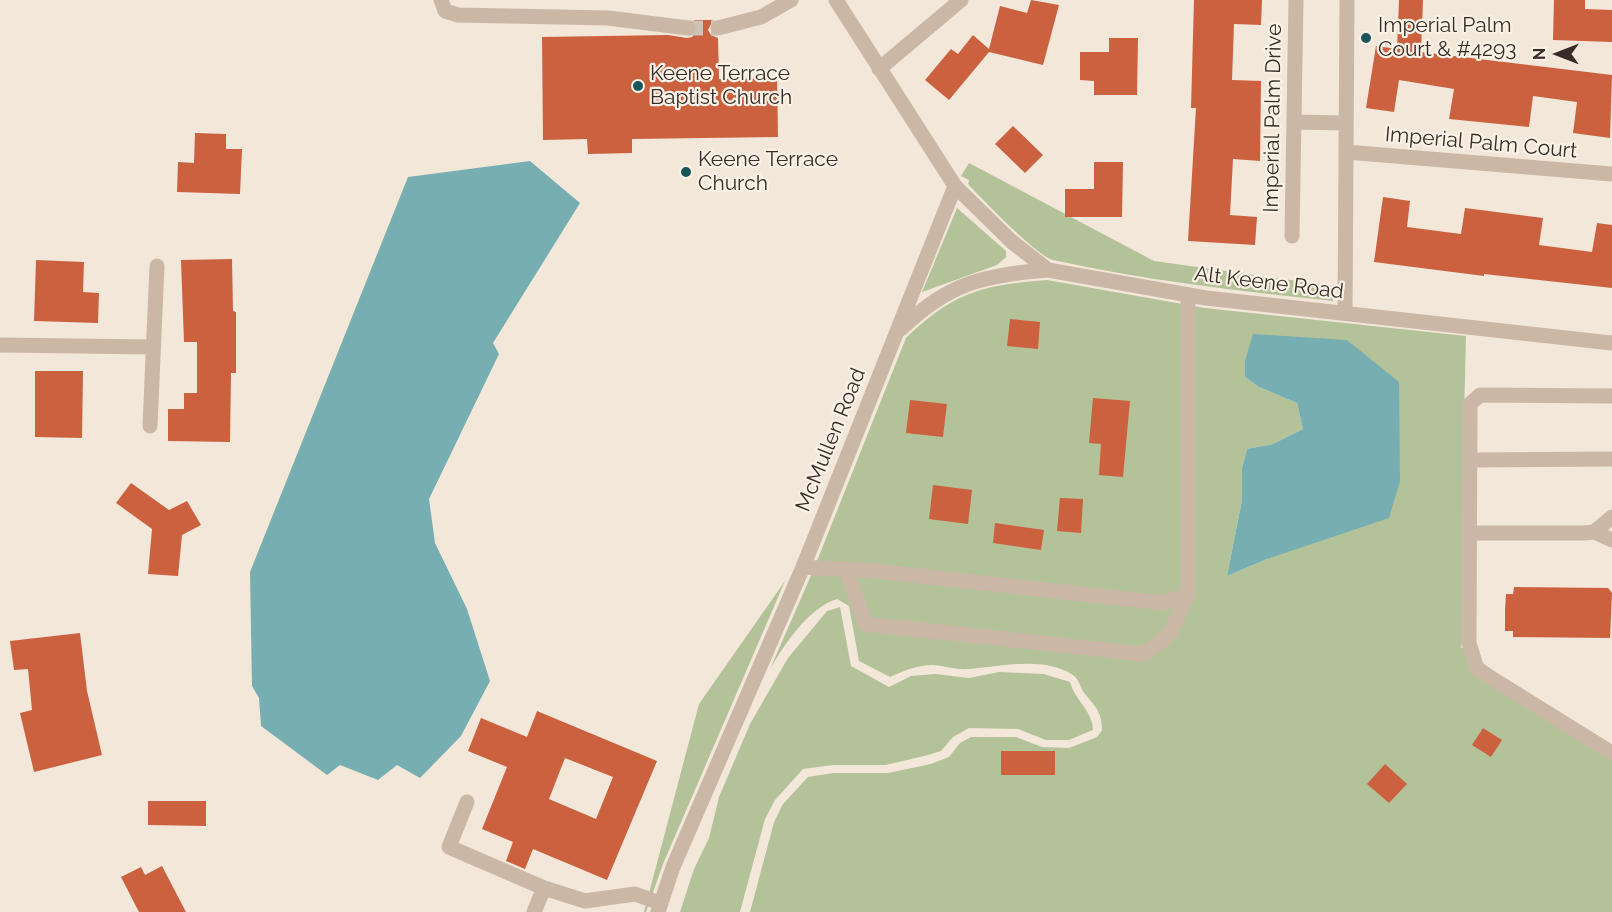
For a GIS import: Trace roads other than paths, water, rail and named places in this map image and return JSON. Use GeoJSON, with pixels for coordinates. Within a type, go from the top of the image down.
{"type":"FeatureCollection","features":[{"type":"Feature","properties":{"kind":"street"},"geometry":{"type":"LineString","coordinates":[[441,0],[445,12],[458,15],[608,18],[688,28]]}},
{"type":"Feature","properties":{"kind":"street"},"geometry":{"type":"LineString","coordinates":[[718,28],[760,17],[791,0]]}},
{"type":"Feature","properties":{"kind":"street"},"geometry":{"type":"LineString","coordinates":[[836,0],[955,186]]}},
{"type":"Feature","properties":{"kind":"street"},"geometry":{"type":"LineString","coordinates":[[879,69],[961,0]]}},
{"type":"Feature","properties":{"kind":"street","name":"Imperial Palm Drive"},"geometry":{"type":"LineString","coordinates":[[1292,236],[1296,0]]}},
{"type":"Feature","properties":{"kind":"street"},"geometry":{"type":"LineString","coordinates":[[1345,313],[1347,0]]}},
{"type":"Feature","properties":{"kind":"street"},"geometry":{"type":"LineString","coordinates":[[1294,122],[1346,123]]}},
{"type":"Feature","properties":{"kind":"street","name":"Imperial Palm Court"},"geometry":{"type":"LineString","coordinates":[[1346,152],[1612,174]]}},
{"type":"Feature","properties":{"kind":"street","name":"Alt Keene Road"},"geometry":{"type":"LineString","coordinates":[[955,186],[1011,241],[1048,270],[1188,295],[1612,343]]}},
{"type":"Feature","properties":{"kind":"street","name":"McMullen Road"},"geometry":{"type":"LineString","coordinates":[[659,908],[803,567],[955,186]]}},
{"type":"Feature","properties":{"kind":"street"},"geometry":{"type":"LineString","coordinates":[[150,426],[157,266]]}},
{"type":"Feature","properties":{"kind":"street"},"geometry":{"type":"LineString","coordinates":[[897,333],[926,304],[952,290],[981,279],[1048,270]]}},
{"type":"Feature","properties":{"kind":"street"},"geometry":{"type":"LineString","coordinates":[[845,569],[866,624],[1144,654],[1170,634],[1188,595],[1188,295]]}},
{"type":"Feature","properties":{"kind":"street"},"geometry":{"type":"LineString","coordinates":[[0,345],[153,347]]}},
{"type":"Feature","properties":{"kind":"street"},"geometry":{"type":"LineString","coordinates":[[1612,396],[1480,395],[1470,404],[1469,643],[1477,669],[1612,753]]}},
{"type":"Feature","properties":{"kind":"street"},"geometry":{"type":"LineString","coordinates":[[1470,460],[1612,459]]}},
{"type":"Feature","properties":{"kind":"street"},"geometry":{"type":"LineString","coordinates":[[1594,532],[1612,517]]}},
{"type":"Feature","properties":{"kind":"street"},"geometry":{"type":"LineString","coordinates":[[1470,533],[1594,532],[1612,540]]}},
{"type":"Feature","properties":{"kind":"street"},"geometry":{"type":"LineString","coordinates":[[803,567],[845,569],[1164,603],[1188,595]]}},
{"type":"Feature","properties":{"kind":"street"},"geometry":{"type":"LineString","coordinates":[[467,802],[449,847],[544,888],[585,901],[635,894],[659,908]]}},
{"type":"Feature","properties":{"kind":"street"},"geometry":{"type":"LineString","coordinates":[[534,912],[544,888]]}},
{"type":"Feature","properties":{"kind":"water"},"geometry":{"type":"Polygon","coordinates":[[[530,161],[580,203],[493,343],[499,354],[429,499],[435,543],[467,609],[490,681],[461,736],[420,778],[397,765],[378,780],[340,765],[327,775],[261,726],[259,698],[252,686],[250,572],[408,177],[530,161]]]}},
{"type":"Feature","properties":{"kind":"water"},"geometry":{"type":"Polygon","coordinates":[[[1253,334],[1347,340],[1399,382],[1400,481],[1389,518],[1267,559],[1227,576],[1242,500],[1242,468],[1247,449],[1273,444],[1303,429],[1297,403],[1259,387],[1245,377],[1245,361],[1253,334]]]}},
{"type":"Feature","properties":{"kind":"tunnel"},"geometry":{"type":"LineString","coordinates":[[688,28],[718,28]]}},
{"type":"Feature","properties":{"kind":"place","name":"Imperial Palm Court & #4293"},"geometry":{"type":"Point","coordinates":[1366,38]}},
{"type":"Feature","properties":{"kind":"place","name":"Keene Terrace Baptist Church"},"geometry":{"type":"Point","coordinates":[638,86]}},
{"type":"Feature","properties":{"kind":"place","name":"Keene Terrace Church"},"geometry":{"type":"Point","coordinates":[686,172]}}]}
